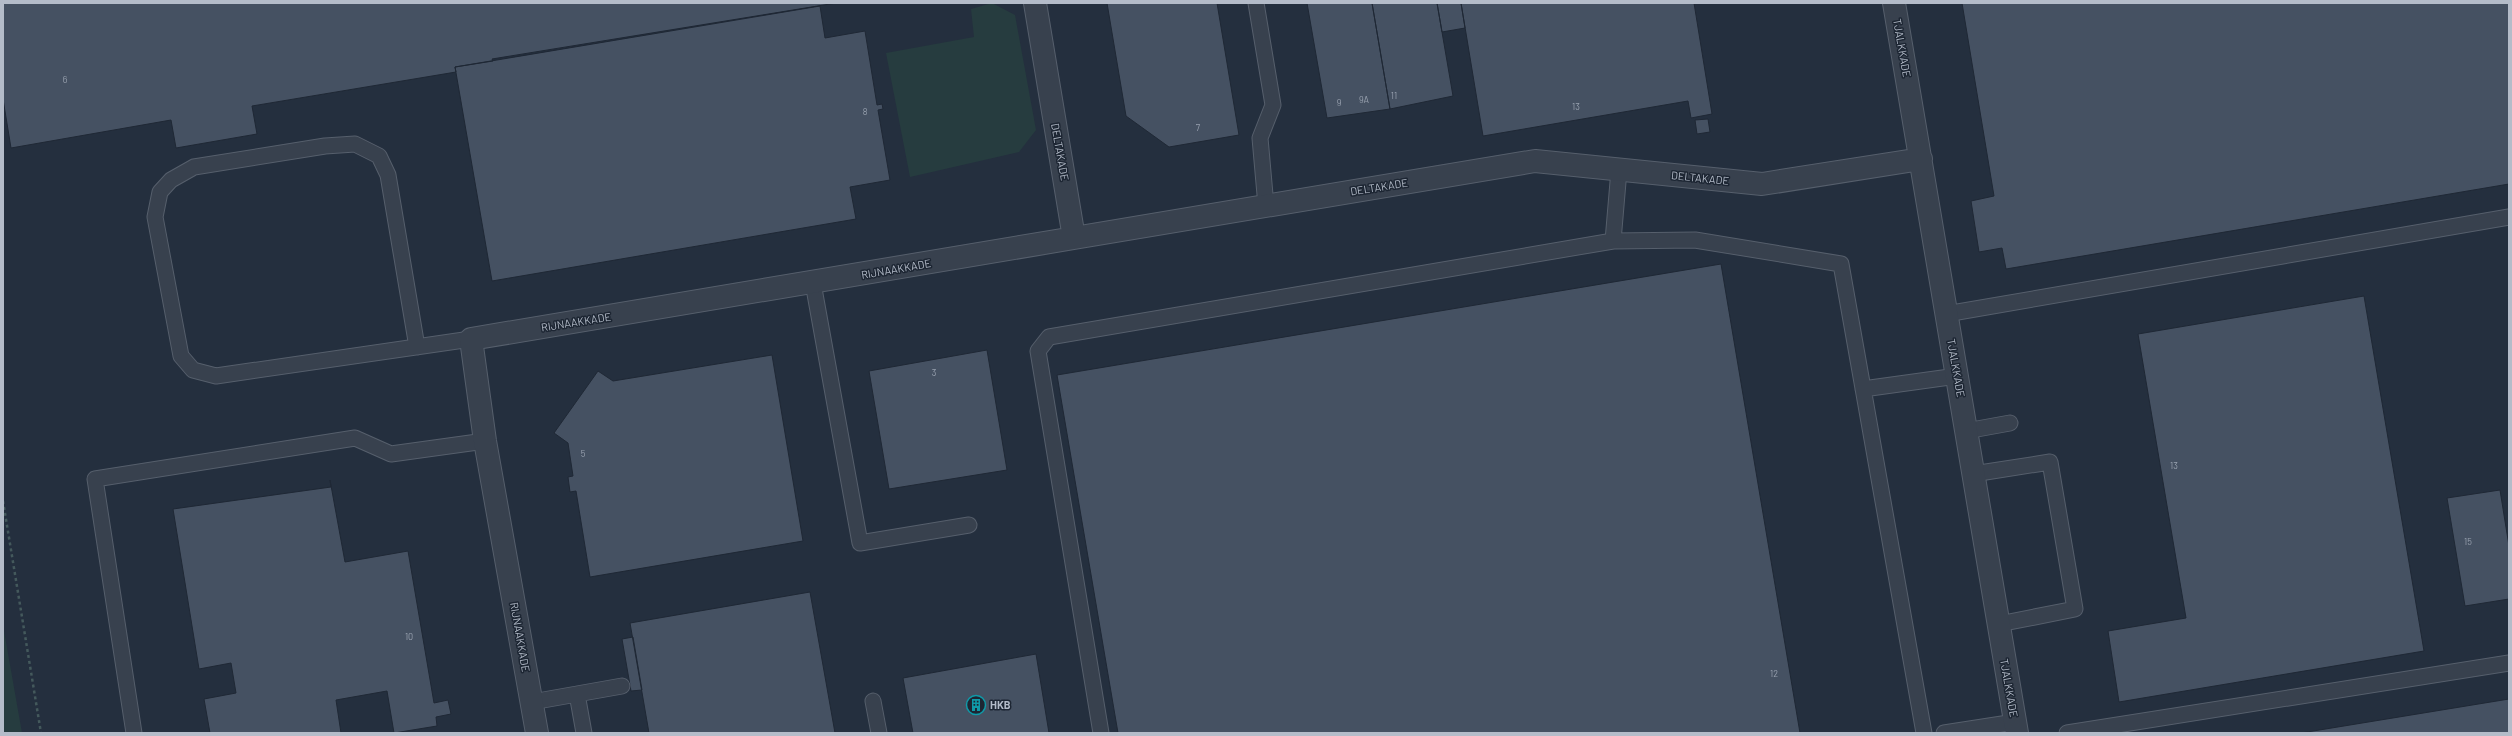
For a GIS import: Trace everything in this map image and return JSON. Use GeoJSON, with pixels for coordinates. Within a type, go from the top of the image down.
{"type":"FeatureCollection","features":[{"type":"Feature","properties":{"kind":"street","name":"DELTAKADE"},"geometry":{"type":"LineString","coordinates":[[1035,3],[1074,238],[1534,162],[1762,184],[1921,158]]}},
{"type":"Feature","properties":{"kind":"street","name":"TJALKKADE"},"geometry":{"type":"LineString","coordinates":[[1894,3],[2016,728]]}},
{"type":"Feature","properties":{"kind":"street","name":"RIJNAAKKADE"},"geometry":{"type":"LineString","coordinates":[[537,733],[485,441],[471,339],[813,283],[1074,238]]}},
{"type":"Feature","properties":{"kind":"lane"},"geometry":{"type":"LineString","coordinates":[[1256,3],[1273,105],[1260,138],[1266,206]]}},
{"type":"Feature","properties":{"kind":"lane"},"geometry":{"type":"LineString","coordinates":[[417,347],[388,175],[379,156],[355,144],[194,167],[171,180],[160,192],[155,217],[181,356],[192,370],[216,376],[334,358],[417,347],[471,339]]}},
{"type":"Feature","properties":{"kind":"lane"},"geometry":{"type":"LineString","coordinates":[[1613,241],[1619,170]]}},
{"type":"Feature","properties":{"kind":"lane"},"geometry":{"type":"LineString","coordinates":[[1946,314],[2509,217]]}},
{"type":"Feature","properties":{"kind":"lane"},"geometry":{"type":"LineString","coordinates":[[1101,733],[1038,351],[1049,337],[1613,241],[1695,240],[1841,264],[1924,733]]}},
{"type":"Feature","properties":{"kind":"lane"},"geometry":{"type":"LineString","coordinates":[[813,283],[860,543],[969,525]]}},
{"type":"Feature","properties":{"kind":"lane"},"geometry":{"type":"LineString","coordinates":[[1863,389],[1957,376]]}},
{"type":"Feature","properties":{"kind":"lane"},"geometry":{"type":"LineString","coordinates":[[1966,431],[2010,423]]}},
{"type":"Feature","properties":{"kind":"lane"},"geometry":{"type":"LineString","coordinates":[[134,733],[95,479],[355,438],[391,454],[485,441]]}},
{"type":"Feature","properties":{"kind":"lane"},"geometry":{"type":"LineString","coordinates":[[1973,474],[2050,462],[2076,609],[1999,624]]}},
{"type":"Feature","properties":{"kind":"lane"},"geometry":{"type":"LineString","coordinates":[[2067,733],[2509,663]]}},
{"type":"Feature","properties":{"kind":"lane"},"geometry":{"type":"LineString","coordinates":[[532,702],[622,686]]}},
{"type":"Feature","properties":{"kind":"lane"},"geometry":{"type":"LineString","coordinates":[[577,694],[584,733]]}},
{"type":"Feature","properties":{"kind":"lane"},"geometry":{"type":"LineString","coordinates":[[874,701],[879,733]]}},
{"type":"Feature","properties":{"kind":"lane"},"geometry":{"type":"LineString","coordinates":[[1944,733],[2016,728]]}},
{"type":"Feature","properties":{"kind":"path"},"geometry":{"type":"LineString","coordinates":[[3,501],[41,733]]}},
{"type":"Feature","properties":{"kind":"green space"},"geometry":{"type":"Polygon","coordinates":[[[992,3],[1015,15],[1036,130],[1019,152],[910,177],[886,53],[974,37],[971,9],[992,3]]]}},
{"type":"Feature","properties":{"kind":"green space"},"geometry":{"type":"Polygon","coordinates":[[[3,625],[22,733],[3,733],[3,625]]]}},
{"type":"Feature","properties":{"kind":"building"},"geometry":{"type":"Polygon","coordinates":[[[3,3],[836,3],[492,59],[493,61],[455,67],[456,72],[252,106],[257,134],[176,148],[171,120],[11,148],[3,99],[3,3]]]}},
{"type":"Feature","properties":{"kind":"building"},"geometry":{"type":"Polygon","coordinates":[[[1107,3],[1217,3],[1239,135],[1169,147],[1126,116],[1107,3]]]}},
{"type":"Feature","properties":{"kind":"building"},"geometry":{"type":"Polygon","coordinates":[[[1307,3],[1372,3],[1390,109],[1327,118],[1307,3]]]}},
{"type":"Feature","properties":{"kind":"building"},"geometry":{"type":"Polygon","coordinates":[[[1372,3],[1437,3],[1453,96],[1390,109],[1372,3]]]}},
{"type":"Feature","properties":{"kind":"building"},"geometry":{"type":"Polygon","coordinates":[[[1437,3],[1461,3],[1465,28],[1442,32],[1437,3]]]}},
{"type":"Feature","properties":{"kind":"building"},"geometry":{"type":"Polygon","coordinates":[[[1461,3],[1694,3],[1712,114],[1691,118],[1688,101],[1483,136],[1461,3]]]}},
{"type":"Feature","properties":{"kind":"building"},"geometry":{"type":"Polygon","coordinates":[[[1962,3],[2509,3],[2509,184],[2006,269],[2002,248],[1979,252],[1971,201],[1994,196],[1962,3]]]}},
{"type":"Feature","properties":{"kind":"building"},"geometry":{"type":"Polygon","coordinates":[[[820,6],[825,38],[865,31],[877,105],[882,104],[883,109],[878,110],[890,180],[850,187],[856,219],[492,281],[455,67],[820,6]]]}},
{"type":"Feature","properties":{"kind":"building"},"geometry":{"type":"Polygon","coordinates":[[[1708,119],[1710,132],[1697,134],[1695,120],[1708,119]]]}},
{"type":"Feature","properties":{"kind":"building"},"geometry":{"type":"Polygon","coordinates":[[[1721,264],[1800,733],[1118,733],[1057,375],[1721,264]]]}},
{"type":"Feature","properties":{"kind":"building"},"geometry":{"type":"Polygon","coordinates":[[[2364,296],[2424,651],[2119,702],[2108,631],[2186,618],[2138,334],[2364,296]]]}},
{"type":"Feature","properties":{"kind":"building"},"geometry":{"type":"Polygon","coordinates":[[[987,350],[1007,470],[889,489],[869,371],[987,350]]]}},
{"type":"Feature","properties":{"kind":"building"},"geometry":{"type":"Polygon","coordinates":[[[772,355],[803,541],[590,577],[576,491],[570,492],[568,477],[573,476],[568,443],[554,433],[598,371],[613,381],[772,355]]]}},
{"type":"Feature","properties":{"kind":"building"},"geometry":{"type":"Polygon","coordinates":[[[330,480],[345,562],[408,551],[434,703],[448,700],[451,714],[436,717],[437,726],[394,733],[387,691],[336,700],[341,733],[210,733],[204,699],[236,693],[231,663],[199,669],[173,509],[331,487],[330,480]]]}},
{"type":"Feature","properties":{"kind":"building"},"geometry":{"type":"Polygon","coordinates":[[[2500,490],[2509,546],[2509,599],[2465,606],[2447,498],[2500,490]]]}},
{"type":"Feature","properties":{"kind":"building"},"geometry":{"type":"Polygon","coordinates":[[[810,592],[835,733],[649,733],[630,623],[810,592]]]}},
{"type":"Feature","properties":{"kind":"building"},"geometry":{"type":"Polygon","coordinates":[[[633,637],[642,690],[631,691],[622,639],[633,637]]]}},
{"type":"Feature","properties":{"kind":"building","name":"HKB"},"geometry":{"type":"Polygon","coordinates":[[[1036,654],[1049,733],[913,733],[903,678],[1036,654]]]}},
{"type":"Feature","properties":{"kind":"building"},"geometry":{"type":"Polygon","coordinates":[[[2509,699],[2509,733],[2301,733],[2509,699]]]}},
{"type":"Feature","properties":{"kind":"place","name":"HKB"},"geometry":{"type":"Point","coordinates":[976,705]}}]}
